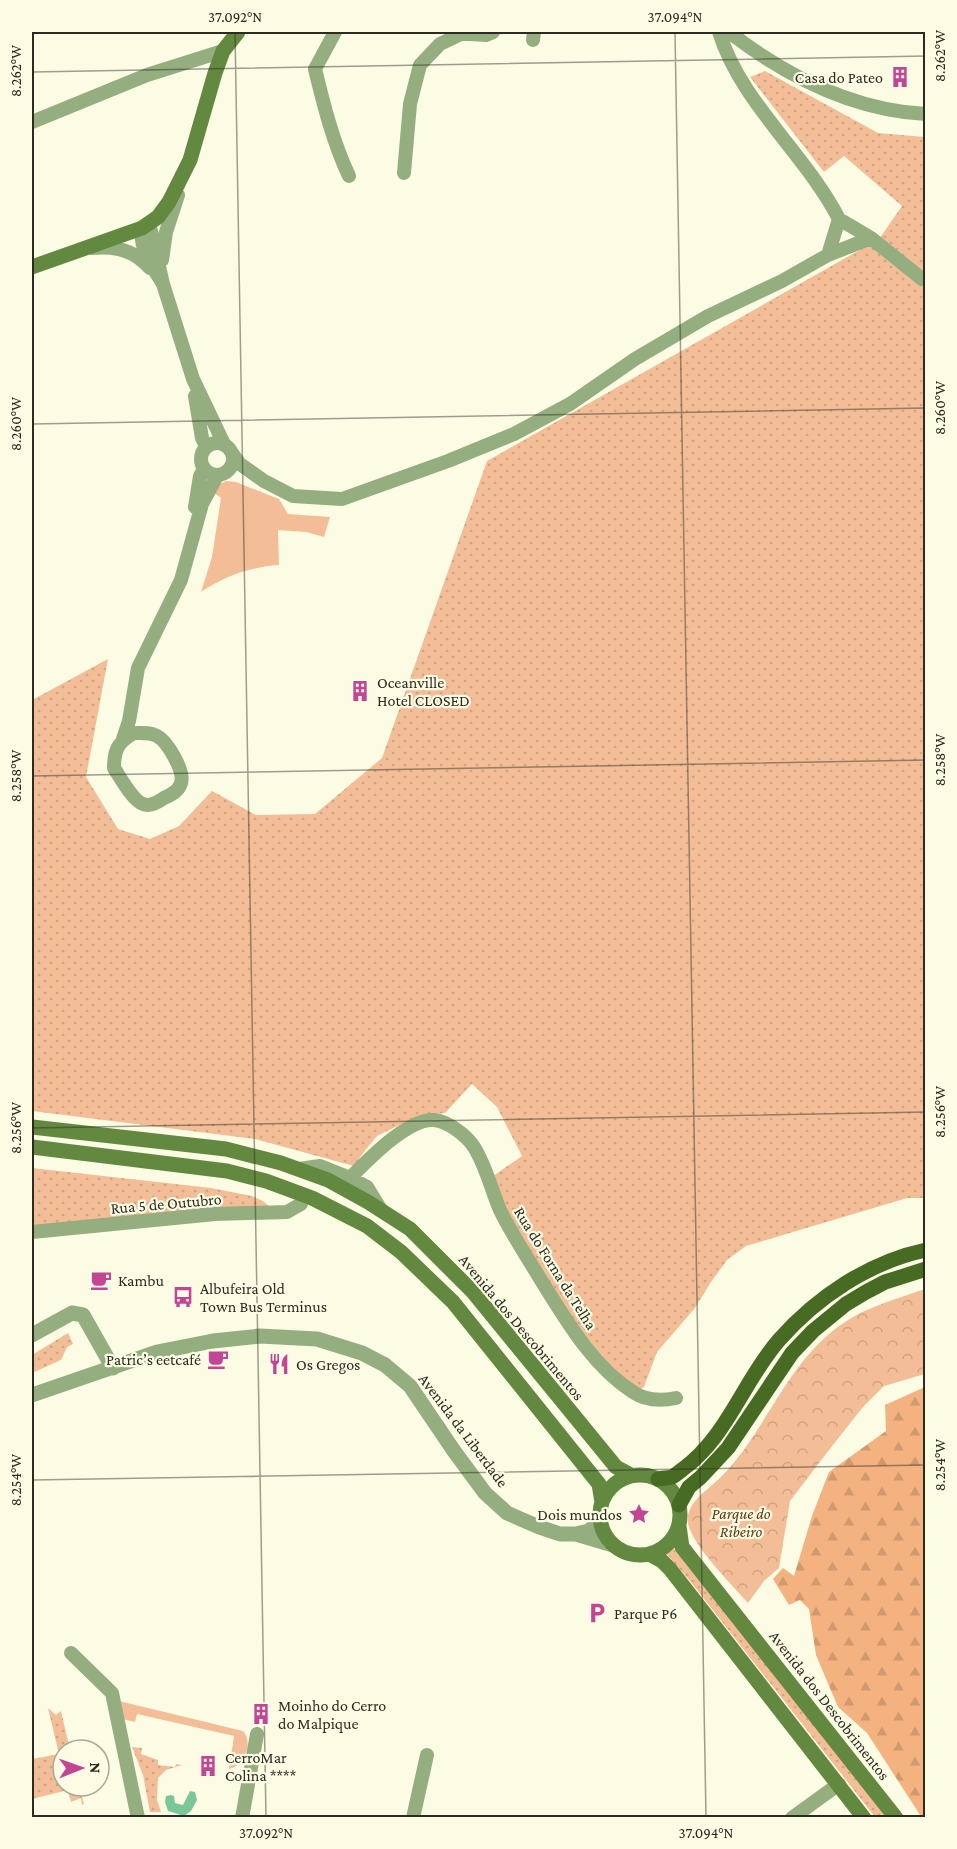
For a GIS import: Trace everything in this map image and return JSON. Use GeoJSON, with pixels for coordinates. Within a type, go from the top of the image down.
{"type":"FeatureCollection","features":[{"type":"Feature","properties":{"kind":"main road"},"geometry":{"type":"LineString","coordinates":[[32,267],[142,228],[158,216],[169,202],[190,160],[223,51],[238,32]]}},
{"type":"Feature","properties":{"kind":"main road","name":"Avenida dos Descobrimentos"},"geometry":{"type":"LineString","coordinates":[[32,1127],[226,1149],[299,1169],[328,1180],[382,1211],[410,1229],[473,1292],[616,1467],[631,1475]]}},
{"type":"Feature","properties":{"kind":"main road"},"geometry":{"type":"LineString","coordinates":[[32,1148],[227,1171],[266,1181],[312,1198],[367,1226],[401,1252],[453,1302],[599,1484],[602,1502],[600,1520],[613,1545],[624,1552],[636,1555],[649,1554],[667,1544],[679,1526],[679,1505],[672,1490],[658,1479],[640,1474],[631,1475],[613,1485],[602,1502]]}},
{"type":"Feature","properties":{"kind":"main road"},"geometry":{"type":"LineString","coordinates":[[658,1479],[673,1477],[703,1451],[778,1341],[817,1304],[836,1289],[878,1266],[926,1250]]}},
{"type":"Feature","properties":{"kind":"main road"},"geometry":{"type":"LineString","coordinates":[[679,1505],[689,1487],[728,1448],[792,1353],[813,1331],[846,1304],[866,1292],[885,1282],[926,1269]]}},
{"type":"Feature","properties":{"kind":"main road","name":"Avenida dos Descobrimentos"},"geometry":{"type":"LineString","coordinates":[[679,1526],[682,1547],[896,1818]]}},
{"type":"Feature","properties":{"kind":"main road"},"geometry":{"type":"LineString","coordinates":[[649,1554],[662,1561],[670,1569],[864,1818]]}},
{"type":"Feature","properties":{"kind":"street"},"geometry":{"type":"LineString","coordinates":[[335,32],[315,69],[337,149],[349,176]]}},
{"type":"Feature","properties":{"kind":"street"},"geometry":{"type":"LineString","coordinates":[[404,174],[410,104],[420,65],[440,44],[456,33],[486,35],[493,32]]}},
{"type":"Feature","properties":{"kind":"street"},"geometry":{"type":"LineString","coordinates":[[719,32],[723,47],[742,83],[826,194],[839,219],[871,238],[922,279]]}},
{"type":"Feature","properties":{"kind":"street"},"geometry":{"type":"LineString","coordinates":[[729,32],[764,58],[825,91],[897,113],[926,114]]}},
{"type":"Feature","properties":{"kind":"street"},"geometry":{"type":"LineString","coordinates":[[32,122],[147,75],[223,51]]}},
{"type":"Feature","properties":{"kind":"street"},"geometry":{"type":"LineString","coordinates":[[163,284],[162,256],[166,231],[190,160]]}},
{"type":"Feature","properties":{"kind":"street"},"geometry":{"type":"LineString","coordinates":[[828,255],[839,219]]}},
{"type":"Feature","properties":{"kind":"street"},"geometry":{"type":"LineString","coordinates":[[142,228],[151,231],[163,284],[193,379],[202,438],[206,447]]}},
{"type":"Feature","properties":{"kind":"street"},"geometry":{"type":"LineString","coordinates":[[264,482],[240,464],[228,449],[214,443],[206,447],[201,455],[204,469],[212,475],[235,473],[264,482],[293,496],[342,499],[448,461],[514,434],[570,404],[635,358],[708,316],[782,281],[828,255],[871,238]]}},
{"type":"Feature","properties":{"kind":"street"},"geometry":{"type":"LineString","coordinates":[[82,249],[110,247],[130,251],[147,264],[163,284]]}},
{"type":"Feature","properties":{"kind":"street"},"geometry":{"type":"LineString","coordinates":[[123,739],[132,708],[138,668],[181,580],[202,504],[219,475],[230,469],[233,459],[193,379]]}},
{"type":"Feature","properties":{"kind":"street"},"geometry":{"type":"LineString","coordinates":[[181,580],[183,559],[194,515],[200,476],[204,469]]}},
{"type":"Feature","properties":{"kind":"street"},"geometry":{"type":"LineString","coordinates":[[132,708],[136,718],[148,733]]}},
{"type":"Feature","properties":{"kind":"street"},"geometry":{"type":"LineString","coordinates":[[134,733],[148,733],[158,736],[165,742],[181,772],[182,783],[177,791],[155,804],[143,805],[136,800],[114,768],[116,747],[123,739],[134,733]]}},
{"type":"Feature","properties":{"kind":"street","name":"Rua do Forna da Telha"},"geometry":{"type":"LineString","coordinates":[[350,1178],[369,1159],[419,1121],[435,1120],[447,1124],[473,1146],[501,1211],[526,1255],[570,1326],[594,1357],[634,1393],[648,1399],[663,1401],[676,1398]]}},
{"type":"Feature","properties":{"kind":"street"},"geometry":{"type":"LineString","coordinates":[[299,1169],[320,1166],[350,1178],[367,1187],[382,1211]]}},
{"type":"Feature","properties":{"kind":"street","name":"Rua 5 de Outubro"},"geometry":{"type":"LineString","coordinates":[[32,1232],[215,1214],[287,1212],[301,1204]]}},
{"type":"Feature","properties":{"kind":"street"},"geometry":{"type":"LineString","coordinates":[[32,1335],[72,1313],[83,1315],[113,1368]]}},
{"type":"Feature","properties":{"kind":"street","name":"Avenida da Liberdade"},"geometry":{"type":"LineString","coordinates":[[32,1395],[57,1384],[113,1368],[157,1352],[213,1341],[260,1336],[317,1340],[354,1350],[385,1365],[410,1386],[479,1485],[507,1513],[560,1534],[576,1534],[613,1545]]}},
{"type":"Feature","properties":{"kind":"street"},"geometry":{"type":"LineString","coordinates":[[576,1534],[589,1531],[600,1520]]}},
{"type":"Feature","properties":{"kind":"street"},"geometry":{"type":"LineString","coordinates":[[70,1653],[112,1693],[135,1815]]}},
{"type":"Feature","properties":{"kind":"street"},"geometry":{"type":"LineString","coordinates":[[242,1818],[257,1734]]}},
{"type":"Feature","properties":{"kind":"street"},"geometry":{"type":"LineString","coordinates":[[413,1818],[427,1755]]}},
{"type":"Feature","properties":{"kind":"street"},"geometry":{"type":"LineString","coordinates":[[792,1818],[839,1784]]}},
{"type":"Feature","properties":{"kind":"green space"},"geometry":{"type":"Polygon","coordinates":[[[765,71],[878,133],[925,137],[925,1198],[907,1198],[746,1246],[728,1259],[695,1308],[657,1352],[644,1387],[634,1393],[570,1326],[489,1179],[522,1156],[497,1107],[472,1084],[445,1113],[418,1116],[377,1136],[354,1166],[255,1139],[32,1111],[32,700],[108,659],[86,777],[118,829],[150,839],[179,826],[212,791],[256,815],[315,814],[382,758],[487,461],[879,239],[902,206],[844,156],[824,172],[750,77],[765,71]]]}},
{"type":"Feature","properties":{"kind":"green space"},"geometry":{"type":"Polygon","coordinates":[[[226,481],[236,482],[279,499],[288,514],[330,517],[324,537],[306,532],[278,530],[279,565],[238,573],[201,592],[212,557],[221,498],[213,492],[216,486],[226,481]]]}},
{"type":"Feature","properties":{"kind":"green space"},"geometry":{"type":"Polygon","coordinates":[[[32,1168],[211,1188],[252,1196],[263,1201],[273,1210],[32,1226],[32,1168]]]}},
{"type":"Feature","properties":{"kind":"green space","name":"Parque do Ribeiro"},"geometry":{"type":"Polygon","coordinates":[[[925,1289],[925,1374],[884,1386],[863,1407],[829,1450],[790,1501],[779,1568],[764,1581],[748,1603],[697,1542],[688,1523],[690,1509],[698,1497],[721,1477],[737,1458],[793,1375],[825,1338],[864,1311],[925,1289]]]}},
{"type":"Feature","properties":{"kind":"green space"},"geometry":{"type":"Polygon","coordinates":[[[68,1333],[73,1344],[67,1347],[61,1360],[32,1373],[32,1355],[68,1333]]]}},
{"type":"Feature","properties":{"kind":"green space"},"geometry":{"type":"Polygon","coordinates":[[[925,1387],[926,1817],[922,1818],[867,1733],[838,1707],[816,1655],[809,1609],[800,1600],[789,1605],[773,1579],[783,1568],[794,1576],[812,1516],[829,1472],[886,1431],[885,1405],[925,1387]]]}},
{"type":"Feature","properties":{"kind":"green space"},"geometry":{"type":"Polygon","coordinates":[[[673,1548],[870,1795],[885,1817],[875,1817],[666,1553],[673,1548]]]}},
{"type":"Feature","properties":{"kind":"green space"},"geometry":{"type":"Polygon","coordinates":[[[119,1701],[243,1731],[248,1742],[246,1753],[239,1763],[229,1769],[234,1736],[137,1714],[135,1722],[123,1719],[119,1701]]]}},
{"type":"Feature","properties":{"kind":"green space"},"geometry":{"type":"Polygon","coordinates":[[[48,1708],[56,1715],[61,1711],[67,1738],[55,1738],[48,1708]]]}},
{"type":"Feature","properties":{"kind":"green space"},"geometry":{"type":"Polygon","coordinates":[[[132,1747],[142,1748],[141,1754],[158,1760],[158,1765],[175,1767],[176,1764],[182,1765],[166,1770],[158,1778],[157,1800],[161,1812],[150,1812],[143,1775],[132,1747]]]}},
{"type":"Feature","properties":{"kind":"green space"},"geometry":{"type":"Polygon","coordinates":[[[51,1755],[51,1794],[32,1799],[32,1759],[51,1755]]]}},
{"type":"Feature","properties":{"kind":"shaded area"},"geometry":{"type":"Polygon","coordinates":[[[190,1791],[195,1792],[197,1800],[191,1811],[184,1816],[168,1811],[166,1796],[174,1796],[175,1803],[183,1805],[190,1791]]]}},
{"type":"Feature","properties":{"kind":"place","name":"Casa do Pateo"},"geometry":{"type":"Point","coordinates":[900,77]}},
{"type":"Feature","properties":{"kind":"place","name":"Oceanville Hotel CLOSED"},"geometry":{"type":"Point","coordinates":[360,691]}},
{"type":"Feature","properties":{"kind":"place","name":"Kambu"},"geometry":{"type":"Point","coordinates":[101,1280]}},
{"type":"Feature","properties":{"kind":"place","name":"Albufeira Old Town Bus Terminus"},"geometry":{"type":"Point","coordinates":[183,1297]}},
{"type":"Feature","properties":{"kind":"place","name":"Patric’s eetcafé"},"geometry":{"type":"Point","coordinates":[218,1359]}},
{"type":"Feature","properties":{"kind":"place","name":"Os Gregos"},"geometry":{"type":"Point","coordinates":[279,1364]}},
{"type":"Feature","properties":{"kind":"place","name":"Dois mundos"},"geometry":{"type":"Point","coordinates":[639,1514]}},
{"type":"Feature","properties":{"kind":"place","name":"Parque P6"},"geometry":{"type":"Point","coordinates":[597,1613]}},
{"type":"Feature","properties":{"kind":"place","name":"Moinho do Cerro do Malpique"},"geometry":{"type":"Point","coordinates":[261,1714]}},
{"type":"Feature","properties":{"kind":"place","name":"CerroMar Colina ****"},"geometry":{"type":"Point","coordinates":[208,1766]}}]}
